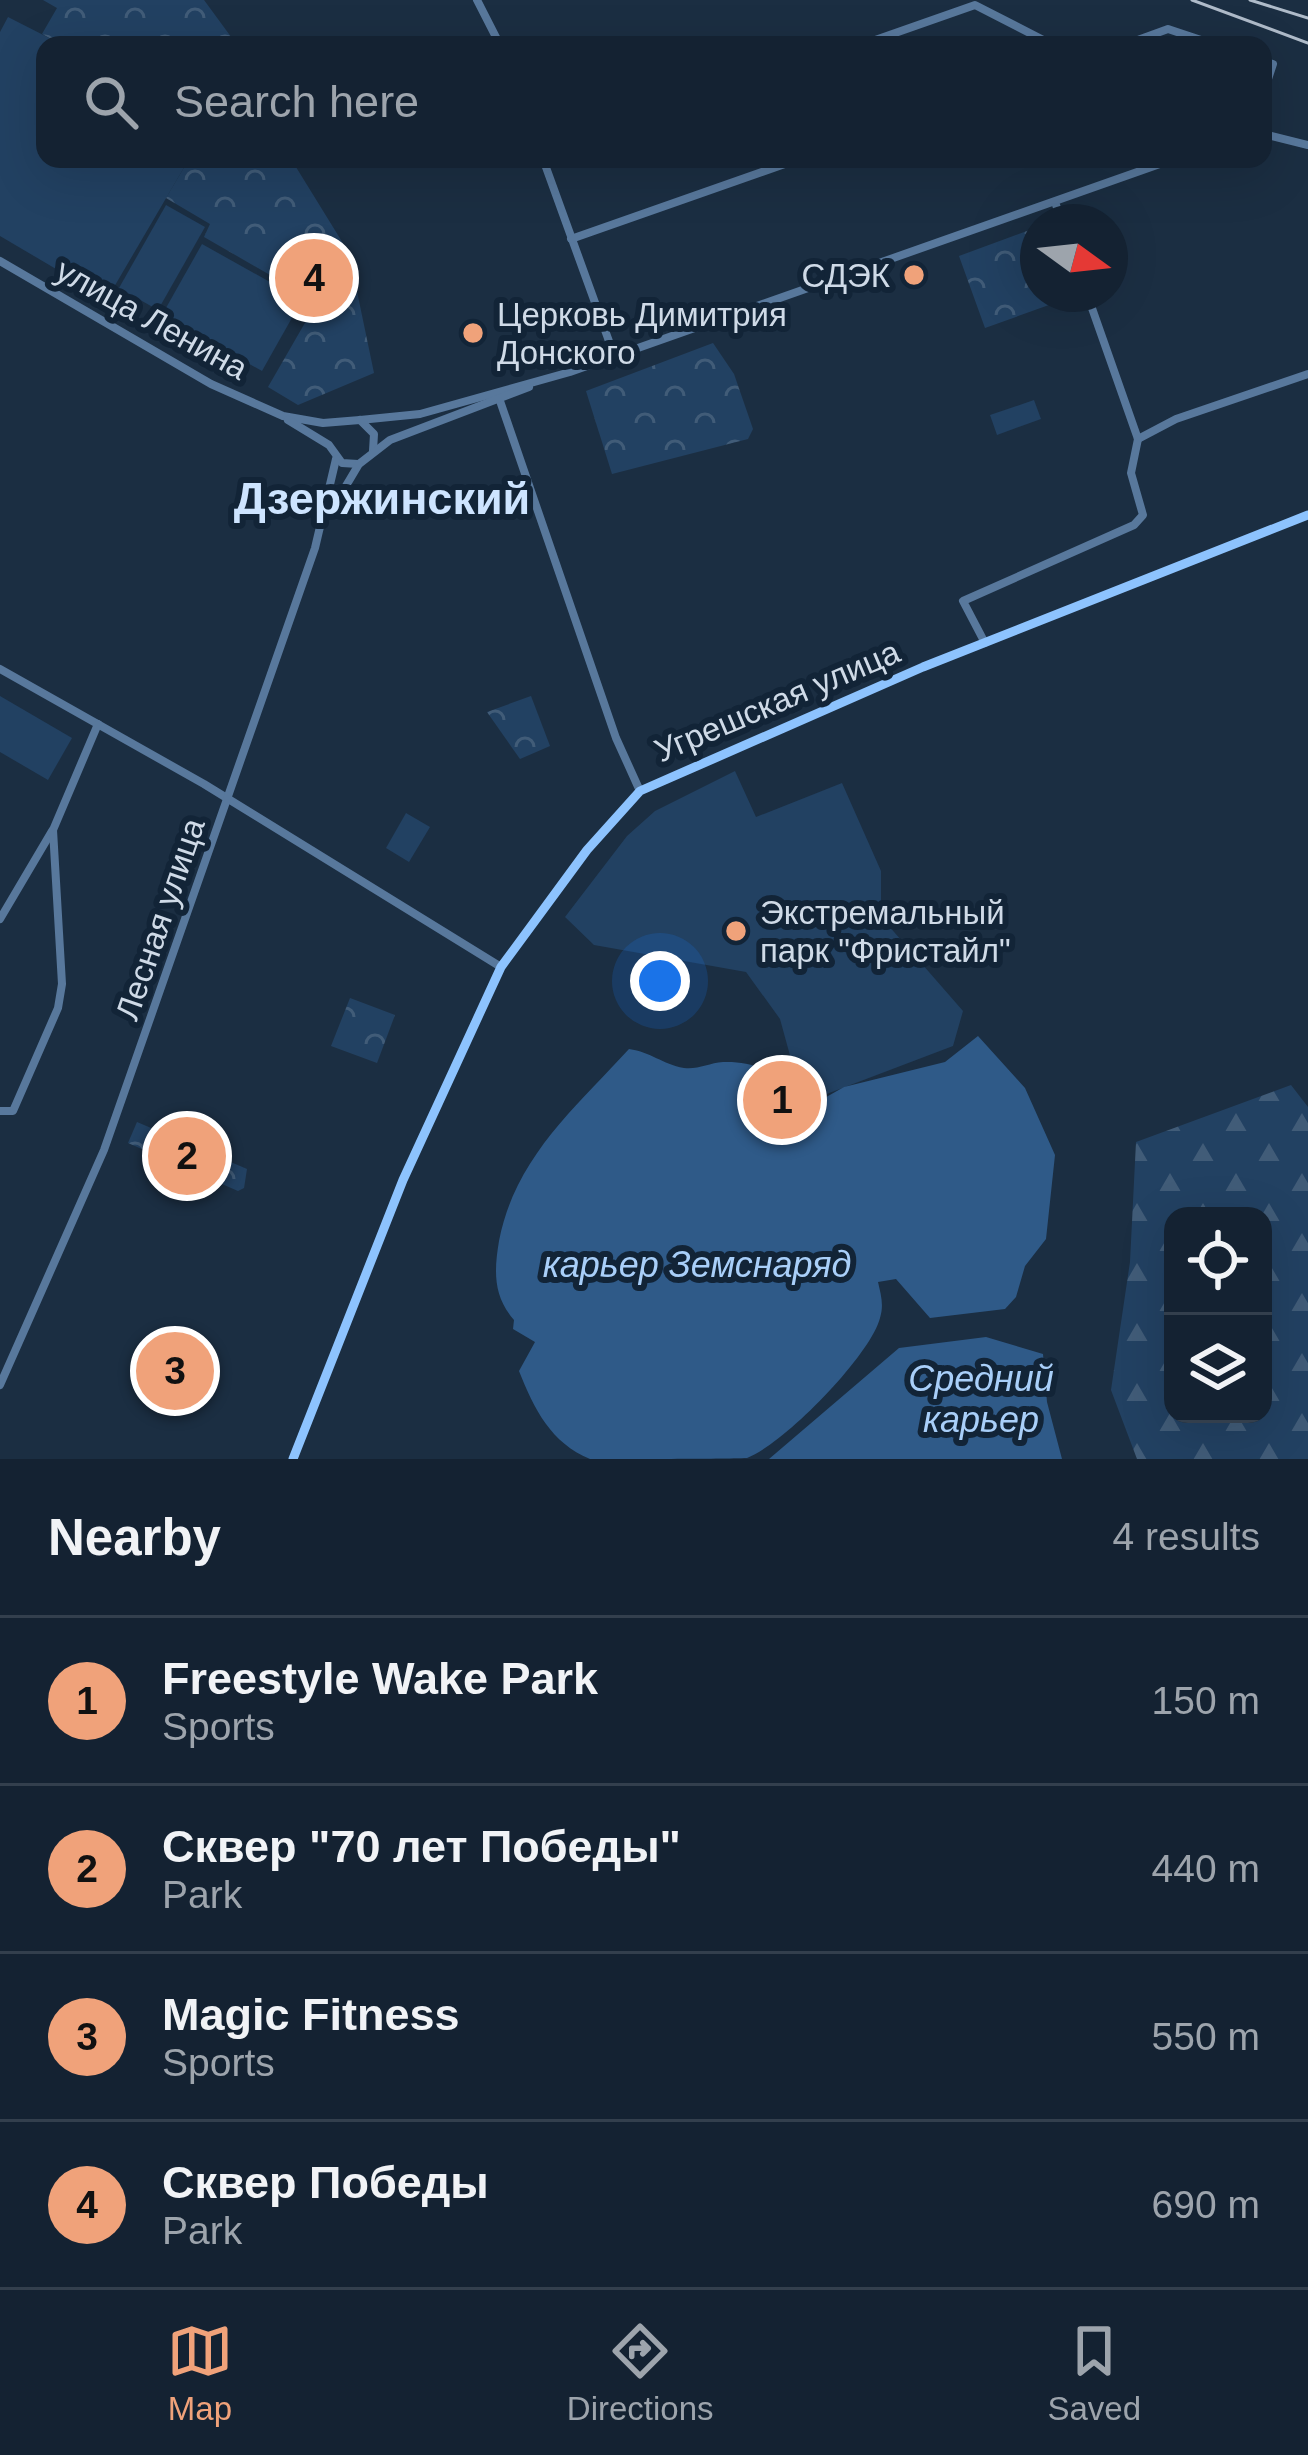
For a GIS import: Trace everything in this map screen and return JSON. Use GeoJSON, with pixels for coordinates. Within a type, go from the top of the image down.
{"type":"FeatureCollection","features":[{"type":"Feature","properties":{"kind":"main road","name":"Угрешская улица"},"geometry":{"type":"LineString","coordinates":[[293,1459],[403,1180],[501,968],[586,850],[640,790],[985,643],[1308,515]]}},
{"type":"Feature","properties":{"kind":"street"},"geometry":{"type":"LineString","coordinates":[[477,0],[495,36]]}},
{"type":"Feature","properties":{"kind":"street"},"geometry":{"type":"LineString","coordinates":[[887,36],[975,5],[1035,36]]}},
{"type":"Feature","properties":{"kind":"street"},"geometry":{"type":"LineString","coordinates":[[1149,36],[1168,29],[1189,36]]}},
{"type":"Feature","properties":{"kind":"street"},"geometry":{"type":"LineString","coordinates":[[1272,136],[1308,145]]}},
{"type":"Feature","properties":{"kind":"street"},"geometry":{"type":"LineString","coordinates":[[546,168],[614,356]]}},
{"type":"Feature","properties":{"kind":"street"},"geometry":{"type":"LineString","coordinates":[[571,239],[773,168]]}},
{"type":"Feature","properties":{"kind":"street","name":"улица Ленина"},"geometry":{"type":"LineString","coordinates":[[324,522],[359,464],[423,424],[1149,168]]}},
{"type":"Feature","properties":{"kind":"street","name":"улица Ленина"},"geometry":{"type":"LineString","coordinates":[[0,261],[211,384],[283,416],[329,445]]}},
{"type":"Feature","properties":{"kind":"street"},"geometry":{"type":"LineString","coordinates":[[985,643],[963,601],[1135,525],[1142,515],[1131,473],[1138,439],[1093,312]]}},
{"type":"Feature","properties":{"kind":"street"},"geometry":{"type":"LineString","coordinates":[[1138,439],[1176,419],[1308,374]]}},
{"type":"Feature","properties":{"kind":"street","name":"улица Ленина"},"geometry":{"type":"LineString","coordinates":[[283,416],[308,422],[420,414],[541,381]]}},
{"type":"Feature","properties":{"kind":"street"},"geometry":{"type":"LineString","coordinates":[[499,398],[616,738],[640,790]]}},
{"type":"Feature","properties":{"kind":"street"},"geometry":{"type":"LineString","coordinates":[[346,420],[332,430],[329,445],[336,459],[359,464]]}},
{"type":"Feature","properties":{"kind":"street"},"geometry":{"type":"LineString","coordinates":[[360,420],[374,434],[373,452]]}},
{"type":"Feature","properties":{"kind":"street","name":"Лесная улица"},"geometry":{"type":"LineString","coordinates":[[0,1385],[104,1150],[324,522],[336,459]]}},
{"type":"Feature","properties":{"kind":"street"},"geometry":{"type":"LineString","coordinates":[[0,669],[228,799],[501,968]]}},
{"type":"Feature","properties":{"kind":"street"},"geometry":{"type":"LineString","coordinates":[[0,919],[53,830],[98,724]]}},
{"type":"Feature","properties":{"kind":"street"},"geometry":{"type":"LineString","coordinates":[[0,1111],[13,1111],[58,1008],[62,984],[53,830]]}},
{"type":"Feature","properties":{"kind":"green space"},"geometry":{"type":"Polygon","coordinates":[[[43,0],[204,0],[230,36],[46,36],[42,34],[57,8],[43,0]]]}},
{"type":"Feature","properties":{"kind":"green space"},"geometry":{"type":"Polygon","coordinates":[[[8,17],[45,36],[36,36],[36,168],[184,168],[107,299],[0,236],[0,32],[8,17]]]}},
{"type":"Feature","properties":{"kind":"green space"},"geometry":{"type":"Polygon","coordinates":[[[184,168],[297,168],[349,253],[374,373],[298,405],[268,387],[317,302],[204,237],[210,224],[166,198],[184,168]]]}},
{"type":"Feature","properties":{"kind":"green space"},"geometry":{"type":"Polygon","coordinates":[[[166,205],[205,227],[158,310],[119,288],[166,205]]]}},
{"type":"Feature","properties":{"kind":"green space"},"geometry":{"type":"Polygon","coordinates":[[[1020,234],[1020,312],[1030,312],[985,328],[959,256],[1020,234]]]}},
{"type":"Feature","properties":{"kind":"green space"},"geometry":{"type":"Polygon","coordinates":[[[202,244],[302,300],[262,371],[162,315],[202,244]]]}},
{"type":"Feature","properties":{"kind":"green space"},"geometry":{"type":"Polygon","coordinates":[[[713,343],[734,374],[753,429],[748,439],[612,474],[586,391],[713,343]]]}},
{"type":"Feature","properties":{"kind":"green space"},"geometry":{"type":"Polygon","coordinates":[[[1034,400],[1041,419],[997,435],[990,415],[1034,400]]]}},
{"type":"Feature","properties":{"kind":"green space"},"geometry":{"type":"Polygon","coordinates":[[[0,696],[72,738],[48,780],[0,752],[0,696]]]}},
{"type":"Feature","properties":{"kind":"green space"},"geometry":{"type":"Polygon","coordinates":[[[531,696],[550,746],[520,759],[487,712],[531,696]]]}},
{"type":"Feature","properties":{"kind":"green space","name":"Экстремальный парк \"Фристайл\""},"geometry":{"type":"Polygon","coordinates":[[[735,771],[756,817],[842,783],[881,871],[881,917],[963,1011],[953,1046],[803,1103],[780,1019],[746,972],[594,945],[565,917],[627,836],[655,811],[735,771]]]}},
{"type":"Feature","properties":{"kind":"green space"},"geometry":{"type":"Polygon","coordinates":[[[406,813],[430,827],[409,862],[386,848],[406,813]]]}},
{"type":"Feature","properties":{"kind":"green space"},"geometry":{"type":"Polygon","coordinates":[[[350,998],[395,1015],[377,1063],[331,1046],[350,998]]]}},
{"type":"Feature","properties":{"kind":"green space"},"geometry":{"type":"Polygon","coordinates":[[[1291,1085],[1308,1107],[1308,1459],[1137,1459],[1111,1390],[1130,1262],[1136,1142],[1291,1085]]]}},
{"type":"Feature","properties":{"kind":"green space"},"geometry":{"type":"Polygon","coordinates":[[[137,1122],[247,1169],[244,1188],[238,1191],[128,1143],[137,1122]]]}},
{"type":"Feature","properties":{"kind":"water","name":"карьер Земснаряд"},"geometry":{"type":"Polygon","coordinates":[[[978,1036],[1025,1088],[1055,1155],[1046,1239],[1025,1266],[1016,1297],[1005,1309],[930,1318],[896,1279],[878,1282],[881,1313],[860,1354],[803,1418],[747,1458],[590,1459],[554,1434],[519,1371],[535,1342],[513,1329],[514,1320],[499,1292],[499,1241],[518,1184],[549,1136],[629,1049],[684,1068],[732,1062],[765,1069],[789,1080],[798,1113],[844,1087],[945,1062],[978,1036]]]}},
{"type":"Feature","properties":{"kind":"water","name":"Средний карьер"},"geometry":{"type":"Polygon","coordinates":[[[986,1337],[1043,1354],[1047,1402],[1062,1459],[769,1459],[899,1348],[986,1337]]]}},
{"type":"Feature","properties":{"kind":"railway"},"geometry":{"type":"LineString","coordinates":[[1192,0],[1308,43]]}},
{"type":"Feature","properties":{"kind":"railway"},"geometry":{"type":"LineString","coordinates":[[1250,0],[1308,18]]}},
{"type":"Feature","properties":{"kind":"place","name":"СДЭК"},"geometry":{"type":"Point","coordinates":[914,275]}},
{"type":"Feature","properties":{"kind":"place","name":"Сквер Победы"},"geometry":{"type":"Point","coordinates":[314,278]}},
{"type":"Feature","properties":{"kind":"place","name":"Церковь Димитрия Донского"},"geometry":{"type":"Point","coordinates":[473,333]}},
{"type":"Feature","properties":{"kind":"place","name":"Экстремальный парк \"Фристайл\""},"geometry":{"type":"Point","coordinates":[736,931]}},
{"type":"Feature","properties":{"kind":"place","name":"Freestyle Wake Park"},"geometry":{"type":"Point","coordinates":[782,1100]}},
{"type":"Feature","properties":{"kind":"place","name":"Сквер \"70 лет Победы\""},"geometry":{"type":"Point","coordinates":[187,1156]}},
{"type":"Feature","properties":{"kind":"place","name":"Magic Fitness"},"geometry":{"type":"Point","coordinates":[175,1371]}},
{"type":"Feature","properties":{"kind":"district","name":"Дзержинский"},"geometry":{"type":"Point","coordinates":[382,498]}}]}
